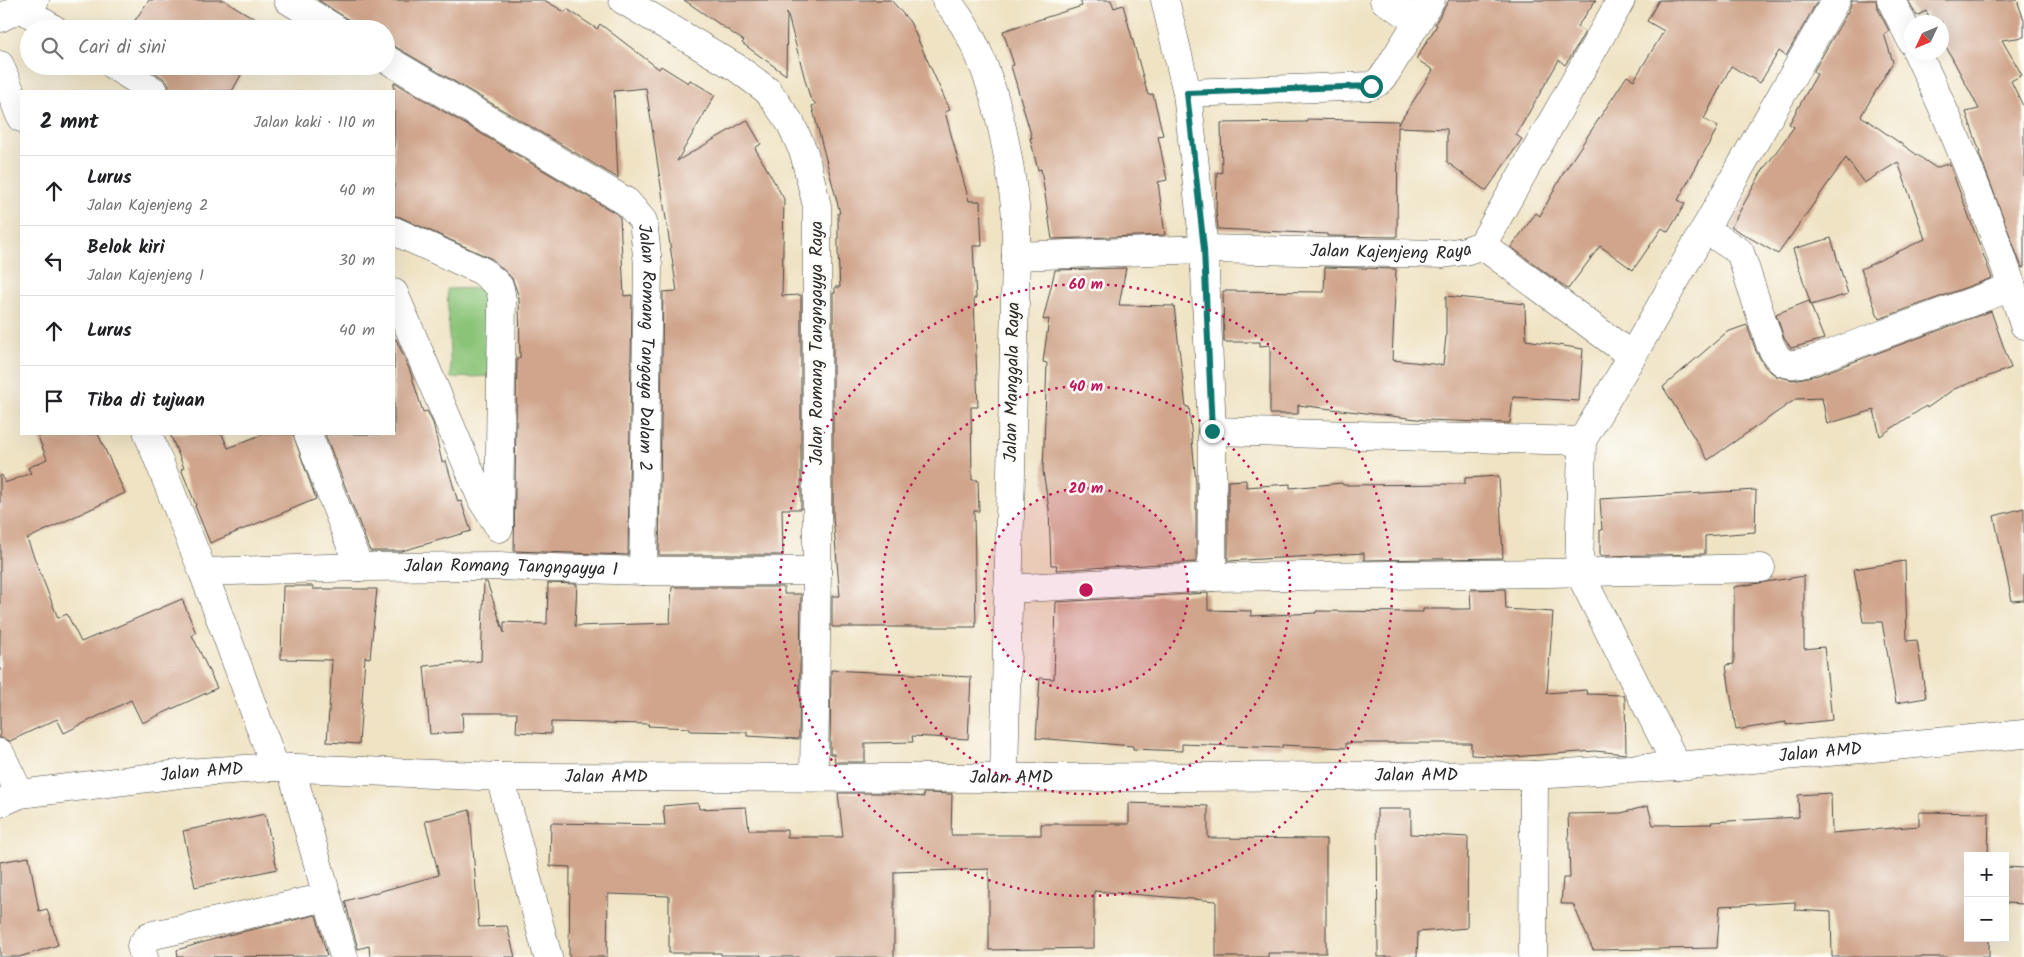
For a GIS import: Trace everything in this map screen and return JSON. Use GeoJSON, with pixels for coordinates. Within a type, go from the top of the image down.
{"type":"FeatureCollection","features":[{"type":"Feature","properties":{"kind":"street"},"geometry":{"type":"LineString","coordinates":[[288,0],[321,20]]}},
{"type":"Feature","properties":{"kind":"street","name":"Jalan Romang Tangngayya Raya"},"geometry":{"type":"LineString","coordinates":[[623,0],[737,68],[768,91],[791,124],[804,153],[817,206],[817,571],[814,777]]}},
{"type":"Feature","properties":{"kind":"street","name":"Jalan Manggala Raya"},"geometry":{"type":"LineString","coordinates":[[946,0],[967,32],[991,88],[1004,132],[1015,200],[1016,256],[1004,778]]}},
{"type":"Feature","properties":{"kind":"street"},"geometry":{"type":"LineString","coordinates":[[1165,0],[1187,93],[1204,249],[1212,431],[1212,577]]}},
{"type":"Feature","properties":{"kind":"street"},"geometry":{"type":"LineString","coordinates":[[1187,93],[1371,86],[1386,74],[1425,10],[1384,0]]}},
{"type":"Feature","properties":{"kind":"street","name":"Jalan Kajenjeng Raya"},"geometry":{"type":"LineString","coordinates":[[1016,256],[1204,249],[1443,254],[1465,251],[1482,245],[1621,0]]}},
{"type":"Feature","properties":{"kind":"street"},"geometry":{"type":"LineString","coordinates":[[1677,766],[1579,572],[1582,441],[1836,0]]}},
{"type":"Feature","properties":{"kind":"street"},"geometry":{"type":"LineString","coordinates":[[1891,0],[1904,26]]}},
{"type":"Feature","properties":{"kind":"street"},"geometry":{"type":"LineString","coordinates":[[19,9],[38,20]]}},
{"type":"Feature","properties":{"kind":"street"},"geometry":{"type":"LineString","coordinates":[[1920,60],[1966,162],[2024,325]]}},
{"type":"Feature","properties":{"kind":"street","name":"Jalan Romang Tangaya Dalam 2"},"geometry":{"type":"LineString","coordinates":[[395,64],[628,202],[644,222],[648,264],[643,571]]}},
{"type":"Feature","properties":{"kind":"street"},"geometry":{"type":"LineString","coordinates":[[0,65],[20,115]]}},
{"type":"Feature","properties":{"kind":"street"},"geometry":{"type":"LineString","coordinates":[[128,75],[152,90]]}},
{"type":"Feature","properties":{"kind":"street"},"geometry":{"type":"LineString","coordinates":[[1705,229],[1740,252],[1770,344],[1776,358],[1783,364],[1792,365],[1813,360],[2012,287]]}},
{"type":"Feature","properties":{"kind":"street"},"geometry":{"type":"LineString","coordinates":[[395,232],[482,272],[496,282],[500,288],[502,300],[497,566]]}},
{"type":"Feature","properties":{"kind":"street"},"geometry":{"type":"LineString","coordinates":[[1482,245],[1632,356]]}},
{"type":"Feature","properties":{"kind":"street"},"geometry":{"type":"LineString","coordinates":[[395,295],[483,502],[499,528]]}},
{"type":"Feature","properties":{"kind":"street"},"geometry":{"type":"LineString","coordinates":[[1212,431],[1582,441]]}},
{"type":"Feature","properties":{"kind":"street"},"geometry":{"type":"LineString","coordinates":[[148,435],[283,768],[327,897],[344,957]]}},
{"type":"Feature","properties":{"kind":"street"},"geometry":{"type":"LineString","coordinates":[[308,435],[360,567]]}},
{"type":"Feature","properties":{"kind":"street","name":"Jalan Romang Tangngayya 1"},"geometry":{"type":"LineString","coordinates":[[204,572],[360,567],[497,566],[643,571],[817,571]]}},
{"type":"Feature","properties":{"kind":"street"},"geometry":{"type":"LineString","coordinates":[[1008,589],[1212,577],[1761,568]]}},
{"type":"Feature","properties":{"kind":"street","name":"Jalan AMD"},"geometry":{"type":"LineString","coordinates":[[10,799],[188,772],[283,768],[500,777],[1534,776],[1677,766],[2024,734]]}},
{"type":"Feature","properties":{"kind":"street"},"geometry":{"type":"LineString","coordinates":[[0,753],[10,799]]}},
{"type":"Feature","properties":{"kind":"street"},"geometry":{"type":"LineString","coordinates":[[1533,957],[1534,776]]}},
{"type":"Feature","properties":{"kind":"street"},"geometry":{"type":"LineString","coordinates":[[500,777],[548,957]]}},
{"type":"Feature","properties":{"kind":"street"},"geometry":{"type":"LineString","coordinates":[[144,957],[141,946],[149,936],[327,897]]}},
{"type":"Feature","properties":{"kind":"green space"},"geometry":{"type":"Polygon","coordinates":[[[488,288],[491,376],[451,378],[447,289],[488,288]]]}},
{"type":"Feature","properties":{"kind":"building"},"geometry":{"type":"Polygon","coordinates":[[[149,0],[224,0],[257,20],[135,20],[149,0]]]}},
{"type":"Feature","properties":{"kind":"building"},"geometry":{"type":"Polygon","coordinates":[[[318,0],[544,0],[565,12],[567,9],[597,29],[600,24],[659,69],[661,66],[688,83],[690,80],[715,95],[677,161],[747,120],[761,144],[755,148],[784,199],[782,296],[801,295],[801,509],[782,509],[783,555],[659,555],[663,292],[677,291],[646,88],[614,91],[618,178],[395,47],[395,20],[349,20],[318,0]]]}},
{"type":"Feature","properties":{"kind":"building"},"geometry":{"type":"Polygon","coordinates":[[[684,0],[891,0],[910,22],[950,110],[945,112],[969,201],[980,201],[982,246],[973,246],[978,407],[971,407],[972,480],[978,480],[979,511],[974,511],[976,627],[832,627],[832,596],[840,596],[833,517],[833,293],[835,293],[835,287],[840,287],[838,213],[840,213],[812,106],[816,104],[810,98],[787,12],[786,75],[742,43],[744,41],[684,0]]]}},
{"type":"Feature","properties":{"kind":"building"},"geometry":{"type":"Polygon","coordinates":[[[1080,0],[1111,0],[1114,8],[1123,5],[1148,95],[1153,94],[1163,135],[1158,136],[1167,180],[1158,182],[1165,235],[1052,239],[1041,169],[1038,170],[1030,138],[1032,138],[1011,66],[1014,65],[1003,31],[1082,6],[1080,0]]]}},
{"type":"Feature","properties":{"kind":"building"},"geometry":{"type":"Polygon","coordinates":[[[1449,0],[1596,0],[1577,27],[1585,32],[1565,65],[1559,60],[1516,135],[1522,139],[1486,191],[1447,162],[1447,129],[1398,127],[1397,237],[1327,236],[1327,234],[1218,229],[1216,211],[1217,172],[1222,173],[1221,123],[1307,122],[1307,119],[1398,121],[1398,125],[1433,70],[1416,59],[1437,25],[1435,24],[1449,0]]]}},
{"type":"Feature","properties":{"kind":"building"},"geometry":{"type":"Polygon","coordinates":[[[1659,0],[1818,0],[1786,56],[1779,51],[1760,83],[1731,66],[1704,119],[1718,127],[1678,200],[1685,204],[1668,232],[1662,228],[1633,270],[1600,246],[1568,289],[1511,247],[1536,213],[1540,216],[1564,172],[1627,76],[1634,80],[1664,31],[1647,21],[1659,0]]]}},
{"type":"Feature","properties":{"kind":"building"},"geometry":{"type":"Polygon","coordinates":[[[1852,0],[1876,0],[1877,7],[1889,31],[1884,34],[1893,62],[1861,116],[1936,168],[1949,163],[1992,278],[1879,319],[1861,269],[1925,239],[1898,162],[1864,183],[1846,158],[1778,254],[1731,227],[1761,173],[1794,127],[1789,124],[1817,74],[1813,72],[1850,8],[1852,0]]]}},
{"type":"Feature","properties":{"kind":"building"},"geometry":{"type":"Polygon","coordinates":[[[1908,0],[2017,0],[2024,20],[2024,37],[2002,40],[2022,75],[2011,81],[2024,108],[2024,267],[2022,268],[1979,153],[1966,112],[1979,109],[1949,52],[1949,15],[1928,15],[1926,11],[1916,15],[1908,0]]]}},
{"type":"Feature","properties":{"kind":"building"},"geometry":{"type":"Polygon","coordinates":[[[158,75],[241,75],[233,90],[170,90],[168,83],[158,75]]]}},
{"type":"Feature","properties":{"kind":"building"},"geometry":{"type":"Polygon","coordinates":[[[394,82],[617,214],[620,218],[624,296],[632,295],[628,555],[514,551],[517,358],[520,358],[519,297],[512,278],[492,259],[395,216],[394,82]]]}},
{"type":"Feature","properties":{"kind":"building"},"geometry":{"type":"Polygon","coordinates":[[[1831,238],[1848,294],[1811,305],[1793,249],[1831,238]]]}},
{"type":"Feature","properties":{"kind":"building"},"geometry":{"type":"Polygon","coordinates":[[[1325,267],[1396,269],[1392,360],[1443,365],[1446,336],[1446,296],[1525,304],[1526,340],[1583,349],[1579,401],[1513,397],[1510,423],[1425,420],[1298,405],[1298,414],[1270,414],[1270,345],[1260,346],[1260,342],[1224,342],[1223,291],[1324,292],[1325,267]]]}},
{"type":"Feature","properties":{"kind":"building"},"geometry":{"type":"Polygon","coordinates":[[[1126,268],[1119,305],[1174,306],[1186,407],[1189,407],[1196,483],[1196,562],[1056,570],[1057,565],[1051,565],[1049,509],[1043,471],[1047,363],[1043,362],[1049,319],[1043,320],[1055,270],[1126,268]]]}},
{"type":"Feature","properties":{"kind":"building"},"geometry":{"type":"Polygon","coordinates":[[[1809,301],[1824,339],[1791,348],[1784,338],[1776,314],[1809,301]]]}},
{"type":"Feature","properties":{"kind":"building"},"geometry":{"type":"Polygon","coordinates":[[[1991,311],[2011,368],[1954,389],[1927,408],[1926,406],[1880,436],[1874,410],[1827,424],[1822,398],[1796,399],[1708,460],[1663,387],[1727,332],[1747,325],[1756,351],[1765,367],[1776,376],[1793,380],[1818,375],[1991,311]]]}},
{"type":"Feature","properties":{"kind":"building"},"geometry":{"type":"Polygon","coordinates":[[[396,339],[410,371],[423,412],[427,411],[433,423],[442,462],[446,461],[458,502],[461,501],[471,531],[402,551],[370,551],[325,435],[395,435],[396,339]]]}},
{"type":"Feature","properties":{"kind":"building"},"geometry":{"type":"Polygon","coordinates":[[[37,435],[98,435],[125,493],[27,539],[58,618],[67,614],[81,642],[182,599],[196,633],[192,635],[217,688],[142,723],[131,700],[64,733],[57,719],[10,741],[0,738],[0,476],[2,475],[5,483],[31,473],[28,468],[47,459],[37,435]]]}},
{"type":"Feature","properties":{"kind":"building"},"geometry":{"type":"Polygon","coordinates":[[[170,435],[222,435],[228,448],[260,435],[293,435],[316,499],[210,543],[181,469],[184,468],[170,435]]]}},
{"type":"Feature","properties":{"kind":"building"},"geometry":{"type":"Polygon","coordinates":[[[1499,476],[1503,558],[1364,560],[1364,553],[1228,561],[1228,481],[1246,480],[1246,487],[1290,484],[1290,488],[1342,483],[1343,485],[1465,484],[1465,478],[1499,476]]]}},
{"type":"Feature","properties":{"kind":"building"},"geometry":{"type":"Polygon","coordinates":[[[1756,490],[1755,532],[1705,536],[1705,554],[1600,556],[1600,530],[1602,530],[1600,499],[1756,490]]]}},
{"type":"Feature","properties":{"kind":"building"},"geometry":{"type":"Polygon","coordinates":[[[2024,508],[2024,600],[2012,601],[1994,516],[2024,508]]]}},
{"type":"Feature","properties":{"kind":"building"},"geometry":{"type":"Polygon","coordinates":[[[1905,561],[1907,641],[1917,640],[1926,698],[1896,703],[1882,622],[1863,622],[1854,569],[1905,561]]]}},
{"type":"Feature","properties":{"kind":"building"},"geometry":{"type":"Polygon","coordinates":[[[1804,576],[1804,649],[1824,647],[1832,720],[1786,725],[1786,722],[1736,730],[1726,665],[1734,664],[1734,587],[1804,576]]]}},
{"type":"Feature","properties":{"kind":"building"},"geometry":{"type":"Polygon","coordinates":[[[484,582],[487,582],[504,633],[504,622],[547,624],[548,583],[577,584],[575,626],[670,623],[672,587],[784,587],[784,594],[801,594],[799,739],[747,736],[747,732],[690,731],[690,728],[648,726],[649,724],[551,722],[551,734],[516,732],[517,713],[462,713],[463,732],[430,734],[424,666],[481,661],[484,582]]]}},
{"type":"Feature","properties":{"kind":"building"},"geometry":{"type":"Polygon","coordinates":[[[283,586],[313,586],[313,589],[377,589],[370,658],[365,657],[359,744],[327,742],[332,660],[281,659],[283,586]]]}},
{"type":"Feature","properties":{"kind":"building"},"geometry":{"type":"Polygon","coordinates":[[[1505,589],[1506,609],[1553,612],[1547,693],[1586,690],[1587,694],[1623,695],[1625,698],[1626,754],[1595,751],[1511,757],[1471,755],[1471,743],[1346,743],[1346,748],[1282,745],[1282,748],[1182,744],[1182,751],[1133,749],[1133,746],[1036,738],[1040,678],[1054,679],[1056,602],[1208,593],[1208,610],[1251,611],[1251,616],[1316,613],[1316,611],[1423,612],[1423,609],[1471,609],[1470,590],[1505,589]]]}},
{"type":"Feature","properties":{"kind":"building"},"geometry":{"type":"Polygon","coordinates":[[[831,670],[971,677],[968,739],[912,736],[913,742],[865,743],[865,762],[835,762],[834,754],[830,754],[831,670]]]}},
{"type":"Feature","properties":{"kind":"building"},"geometry":{"type":"Polygon","coordinates":[[[838,793],[882,793],[924,797],[923,793],[952,794],[951,835],[1041,835],[1041,824],[1129,824],[1129,803],[1208,806],[1208,838],[1326,839],[1326,953],[1268,953],[1268,957],[1216,957],[1216,901],[1094,891],[1094,948],[989,950],[989,869],[894,872],[894,957],[761,957],[761,955],[721,955],[721,953],[669,953],[669,896],[608,894],[607,957],[569,957],[570,867],[550,866],[551,823],[665,825],[663,806],[698,803],[699,809],[746,807],[749,830],[787,830],[787,837],[843,837],[838,793]]]}},
{"type":"Feature","properties":{"kind":"building"},"geometry":{"type":"Polygon","coordinates":[[[1831,793],[1832,833],[1919,826],[1919,812],[1989,813],[1988,852],[1964,852],[1964,942],[1989,942],[1989,957],[1832,957],[1831,912],[1795,910],[1795,902],[1720,906],[1717,948],[1593,950],[1573,904],[1561,904],[1563,878],[1570,878],[1568,814],[1621,813],[1648,806],[1653,825],[1712,824],[1711,822],[1799,817],[1798,795],[1831,793]]]}},
{"type":"Feature","properties":{"kind":"building"},"geometry":{"type":"Polygon","coordinates":[[[1377,809],[1411,809],[1411,834],[1468,837],[1467,928],[1418,932],[1417,957],[1378,957],[1377,809]]]}},
{"type":"Feature","properties":{"kind":"building"},"geometry":{"type":"Polygon","coordinates":[[[470,810],[479,927],[507,926],[515,957],[370,957],[369,946],[358,949],[345,901],[439,875],[425,821],[470,810]]]}},
{"type":"Feature","properties":{"kind":"building"},"geometry":{"type":"Polygon","coordinates":[[[265,814],[277,869],[195,887],[183,831],[265,814]]]}},
{"type":"Feature","properties":{"kind":"building"},"geometry":{"type":"Polygon","coordinates":[[[29,857],[39,911],[47,909],[58,945],[19,957],[0,957],[0,862],[29,857]]]}},
{"type":"Feature","properties":{"kind":"building"},"geometry":{"type":"Polygon","coordinates":[[[2009,867],[2024,868],[2024,904],[2009,903],[2009,867]]]}},
{"type":"Feature","properties":{"kind":"building"},"geometry":{"type":"Polygon","coordinates":[[[316,915],[327,956],[178,957],[177,950],[228,935],[316,915]]]}},
{"type":"Feature","properties":{"kind":"route"},"geometry":{"type":"LineString","coordinates":[[1212,431],[1204,249],[1187,93],[1371,86]]}}]}
